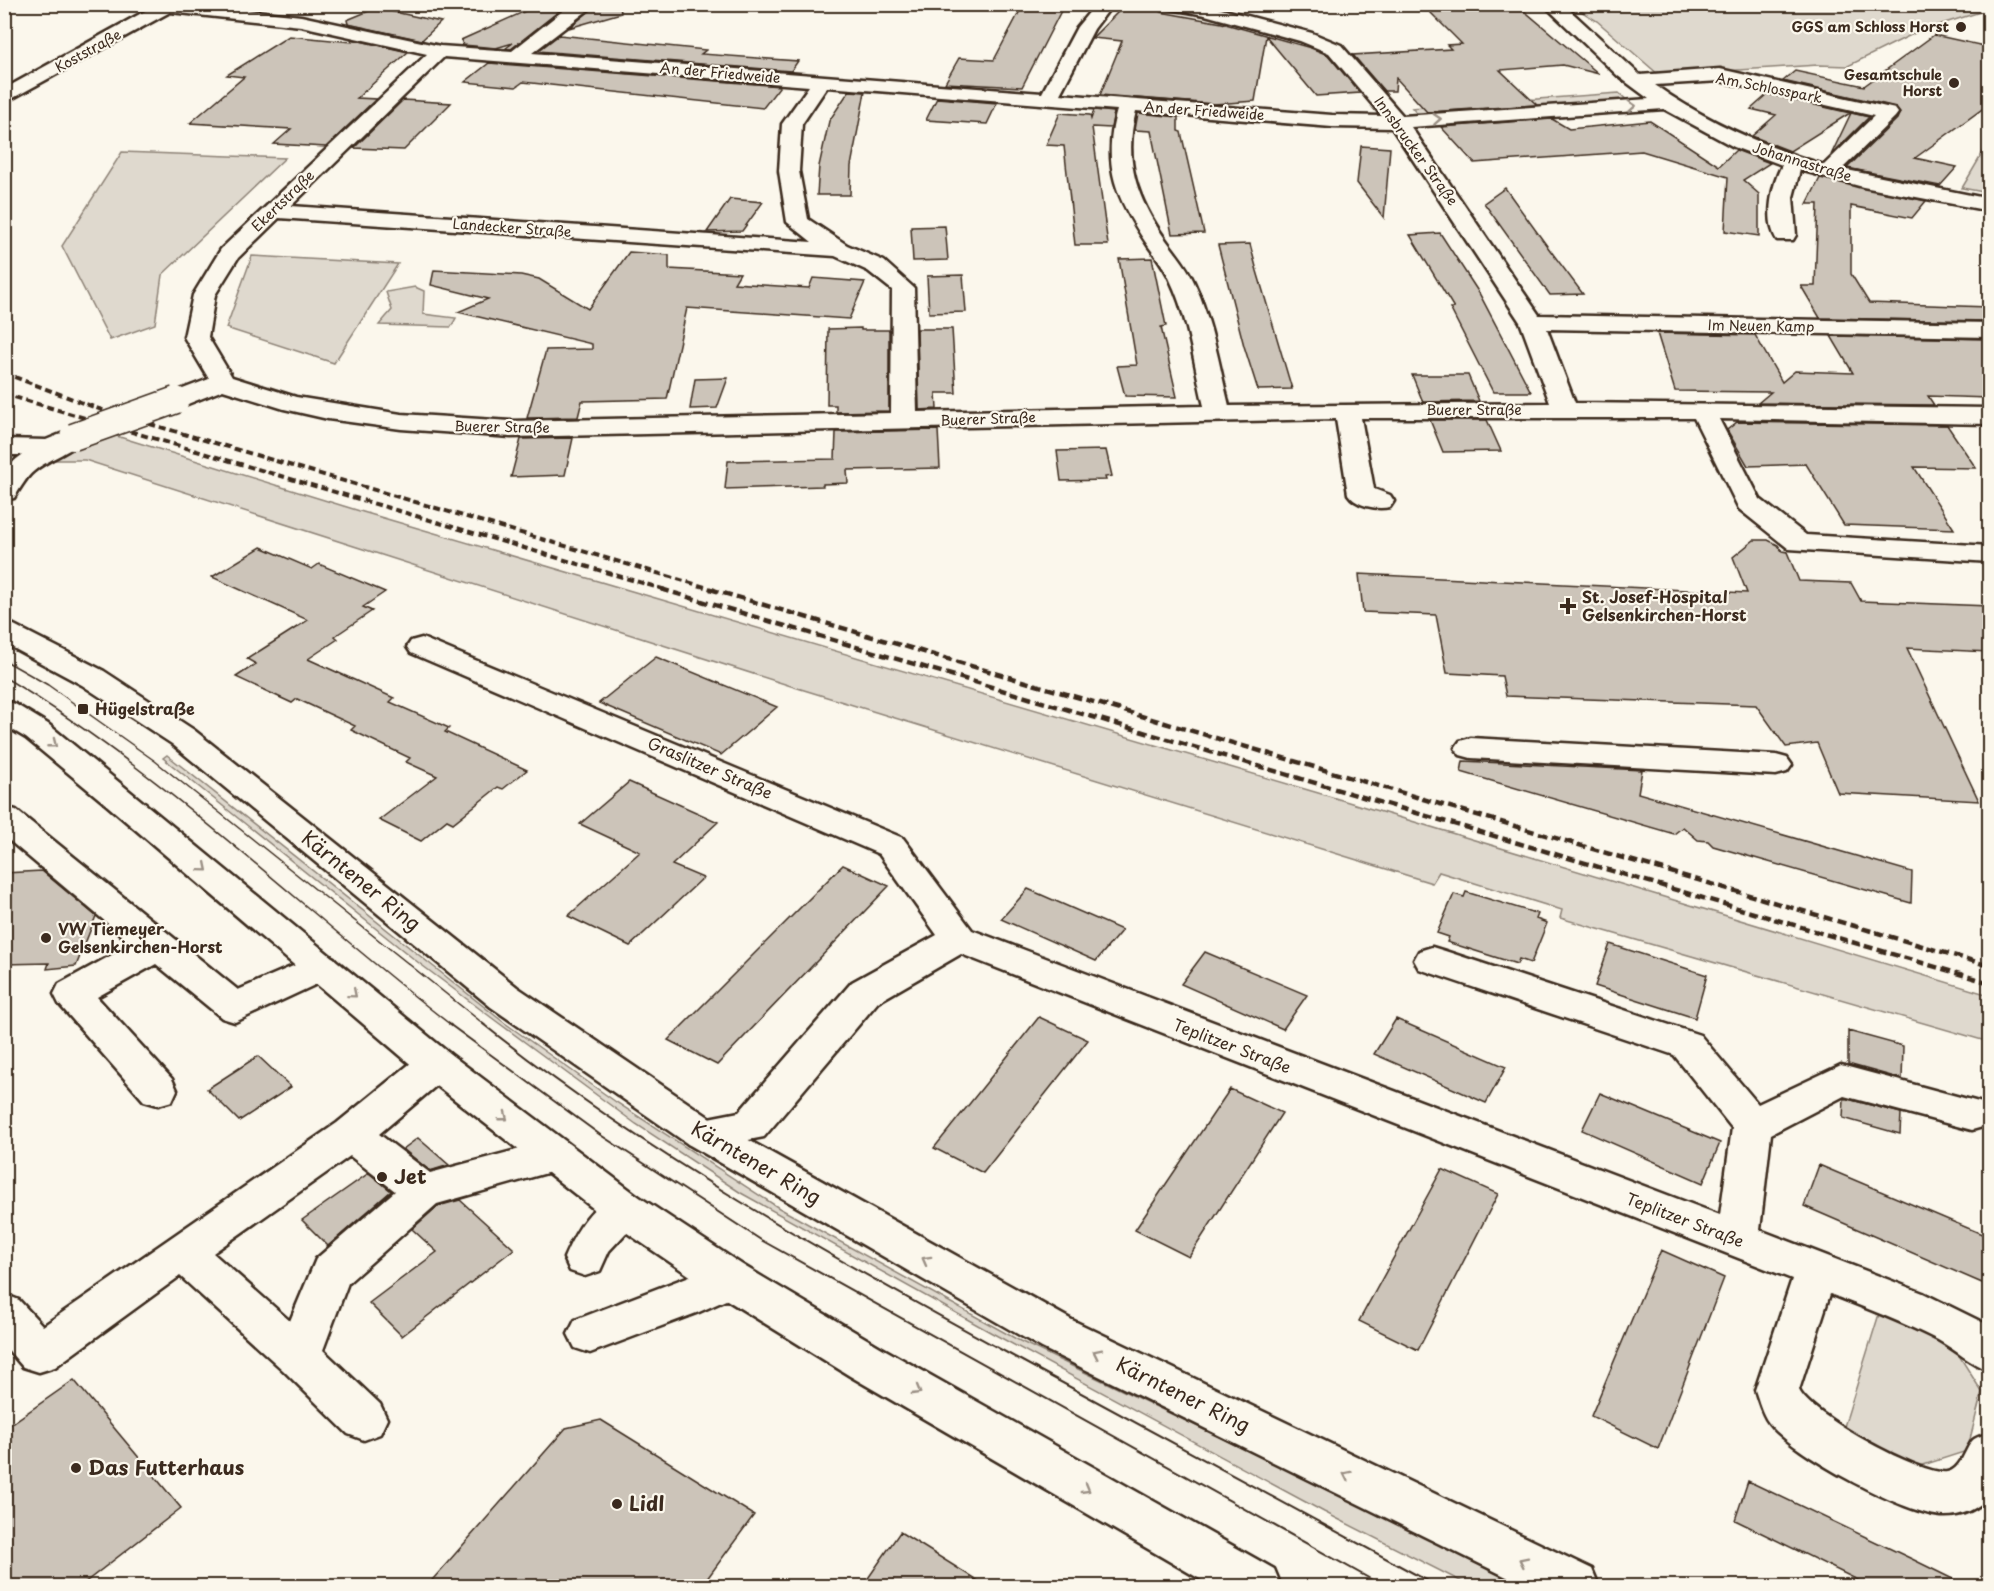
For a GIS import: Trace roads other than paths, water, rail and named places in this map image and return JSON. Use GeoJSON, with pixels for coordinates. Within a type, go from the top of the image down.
{"type":"FeatureCollection","features":[{"type":"Feature","properties":{"kind":"street"},"geometry":{"type":"LineString","coordinates":[[517,56],[571,13],[588,4]]}},
{"type":"Feature","properties":{"kind":"street"},"geometry":{"type":"LineString","coordinates":[[1047,100],[1086,27],[1105,4]]}},
{"type":"Feature","properties":{"kind":"street","name":"Innsbrucker Straße"},"geometry":{"type":"LineString","coordinates":[[1171,4],[1206,10],[1322,42],[1335,50],[1391,113],[1532,322],[1564,410]]}},
{"type":"Feature","properties":{"kind":"street","name":"Johannastraße"},"geometry":{"type":"LineString","coordinates":[[1551,4],[1568,16],[1642,85],[1716,131],[1794,162],[1911,191],[1989,204]]}},
{"type":"Feature","properties":{"kind":"street","name":"An der Friedweide"},"geometry":{"type":"LineString","coordinates":[[170,6],[301,21],[440,51],[1274,116],[1668,103]]}},
{"type":"Feature","properties":{"kind":"street","name":"Koststraße"},"geometry":{"type":"LineString","coordinates":[[4,97],[170,6]]}},
{"type":"Feature","properties":{"kind":"street","name":"Ekertstraße"},"geometry":{"type":"LineString","coordinates":[[223,382],[196,337],[204,295],[229,254],[440,51]]}},
{"type":"Feature","properties":{"kind":"street","name":"Am Schlosspark"},"geometry":{"type":"LineString","coordinates":[[1642,85],[1720,75],[1888,113],[1829,171]]}},
{"type":"Feature","properties":{"kind":"street"},"geometry":{"type":"LineString","coordinates":[[821,82],[792,124],[789,171],[798,222],[838,250],[876,266],[903,288],[904,422]]}},
{"type":"Feature","properties":{"kind":"street","name":"An der Friedweide"},"geometry":{"type":"LineString","coordinates":[[1391,113],[1642,85]]}},
{"type":"Feature","properties":{"kind":"street"},"geometry":{"type":"LineString","coordinates":[[1128,106],[1120,134],[1120,173],[1135,209],[1182,281],[1194,312],[1218,413]]}},
{"type":"Feature","properties":{"kind":"street"},"geometry":{"type":"LineString","coordinates":[[1785,235],[1780,202],[1788,173],[1794,162]]}},
{"type":"Feature","properties":{"kind":"street","name":"Landecker Straße"},"geometry":{"type":"LineString","coordinates":[[272,211],[838,250]]}},
{"type":"Feature","properties":{"kind":"street"},"geometry":{"type":"LineString","coordinates":[[752,245],[798,222]]}},
{"type":"Feature","properties":{"kind":"street","name":"Im Neuen Kamp"},"geometry":{"type":"LineString","coordinates":[[1532,322],[1989,330]]}},
{"type":"Feature","properties":{"kind":"street"},"geometry":{"type":"LineString","coordinates":[[4,492],[22,467],[62,442],[223,382]]}},
{"type":"Feature","properties":{"kind":"street","name":"Buerer Straße"},"geometry":{"type":"LineString","coordinates":[[223,382],[251,393],[312,410],[409,423],[510,429],[1347,411],[1702,410],[1989,416]]}},
{"type":"Feature","properties":{"kind":"street"},"geometry":{"type":"LineString","coordinates":[[1702,410],[1749,502],[1799,543],[1989,554]]}},
{"type":"Feature","properties":{"kind":"street"},"geometry":{"type":"LineString","coordinates":[[1347,411],[1361,494],[1380,501]]}},
{"type":"Feature","properties":{"kind":"street"},"geometry":{"type":"LineString","coordinates":[[4,447],[62,442]]}},
{"type":"Feature","properties":{"kind":"street","name":"Kärntener Ring"},"geometry":{"type":"LineString","coordinates":[[4,631],[93,678],[183,737],[504,997],[702,1133],[1057,1334],[1575,1587]]}},
{"type":"Feature","properties":{"kind":"street","name":"Graslitzer Straße"},"geometry":{"type":"LineString","coordinates":[[422,647],[891,846],[959,939]]}},
{"type":"Feature","properties":{"kind":"street"},"geometry":{"type":"LineString","coordinates":[[4,711],[37,731],[436,1064],[623,1208],[729,1279],[866,1362],[1257,1587]]}},
{"type":"Feature","properties":{"kind":"street"},"geometry":{"type":"LineString","coordinates":[[1471,748],[1776,765]]}},
{"type":"Feature","properties":{"kind":"street"},"geometry":{"type":"LineString","coordinates":[[4,818],[235,1008],[321,967]]}},
{"type":"Feature","properties":{"kind":"street"},"geometry":{"type":"LineString","coordinates":[[702,1133],[750,1126],[865,992],[959,939]]}},
{"type":"Feature","properties":{"kind":"street","name":"Teplitzer Straße"},"geometry":{"type":"LineString","coordinates":[[959,939],[1816,1270],[1942,1322],[1981,1343],[1989,1352]]}},
{"type":"Feature","properties":{"kind":"street"},"geometry":{"type":"LineString","coordinates":[[158,946],[72,994],[158,1090]]}},
{"type":"Feature","properties":{"kind":"street"},"geometry":{"type":"LineString","coordinates":[[1432,960],[1687,1045],[1752,1125],[1738,1240]]}},
{"type":"Feature","properties":{"kind":"street"},"geometry":{"type":"LineString","coordinates":[[4,1312],[39,1353],[351,1134],[436,1064]]}},
{"type":"Feature","properties":{"kind":"street"},"geometry":{"type":"LineString","coordinates":[[1752,1125],[1841,1080],[1972,1114]]}},
{"type":"Feature","properties":{"kind":"street"},"geometry":{"type":"LineString","coordinates":[[351,1134],[424,1191]]}},
{"type":"Feature","properties":{"kind":"street"},"geometry":{"type":"LineString","coordinates":[[299,1356],[331,1272],[424,1191],[554,1156]]}},
{"type":"Feature","properties":{"kind":"street"},"geometry":{"type":"LineString","coordinates":[[585,1258],[592,1241],[623,1208]]}},
{"type":"Feature","properties":{"kind":"street"},"geometry":{"type":"LineString","coordinates":[[182,1252],[299,1356],[364,1419]]}},
{"type":"Feature","properties":{"kind":"street"},"geometry":{"type":"LineString","coordinates":[[1816,1270],[1777,1390],[1785,1410],[1840,1452],[1930,1494],[1957,1493],[1978,1476],[1989,1454]]}},
{"type":"Feature","properties":{"kind":"street"},"geometry":{"type":"LineString","coordinates":[[590,1334],[729,1279]]}},
{"type":"Feature","properties":{"kind":"tram line"},"geometry":{"type":"LineString","coordinates":[[4,660],[48,685],[155,761],[485,1025]]}},
{"type":"Feature","properties":{"kind":"tram line"},"geometry":{"type":"LineString","coordinates":[[4,677],[64,715],[177,799],[451,1025]]}},
{"type":"Feature","properties":{"kind":"tram line"},"geometry":{"type":"LineString","coordinates":[[449,1024],[599,1134],[761,1240],[1383,1586]]}},
{"type":"Feature","properties":{"kind":"tram line"},"geometry":{"type":"LineString","coordinates":[[483,1024],[608,1116],[739,1201],[806,1241],[1437,1586]]}},
{"type":"Feature","properties":{"kind":"railway"},"geometry":{"type":"LineString","coordinates":[[4,373],[99,409],[715,590]]}},
{"type":"Feature","properties":{"kind":"railway"},"geometry":{"type":"LineString","coordinates":[[4,394],[666,590]]}},
{"type":"Feature","properties":{"kind":"railway"},"geometry":{"type":"LineString","coordinates":[[661,589],[1990,983]]}},
{"type":"Feature","properties":{"kind":"railway"},"geometry":{"type":"LineString","coordinates":[[710,589],[1990,966]]}},
{"type":"Feature","properties":{"kind":"place","name":"GGS am Schloss Horst"},"geometry":{"type":"Point","coordinates":[1961,27]}},
{"type":"Feature","properties":{"kind":"place","name":"Gesamtschule Horst"},"geometry":{"type":"Point","coordinates":[1954,83]}},
{"type":"Feature","properties":{"kind":"place","name":"St. Josef-Hospital Gelsenkirchen-Horst"},"geometry":{"type":"Point","coordinates":[1568,606]}},
{"type":"Feature","properties":{"kind":"place","name":"Hügelstraße"},"geometry":{"type":"Point","coordinates":[83,709]}},
{"type":"Feature","properties":{"kind":"place","name":"VW Tiemeyer Gelsenkirchen-Horst"},"geometry":{"type":"Point","coordinates":[46,938]}},
{"type":"Feature","properties":{"kind":"place","name":"Jet"},"geometry":{"type":"Point","coordinates":[382,1177]}},
{"type":"Feature","properties":{"kind":"place","name":"Das Futterhaus"},"geometry":{"type":"Point","coordinates":[76,1468]}},
{"type":"Feature","properties":{"kind":"place","name":"Lidl"},"geometry":{"type":"Point","coordinates":[617,1504]}}]}
